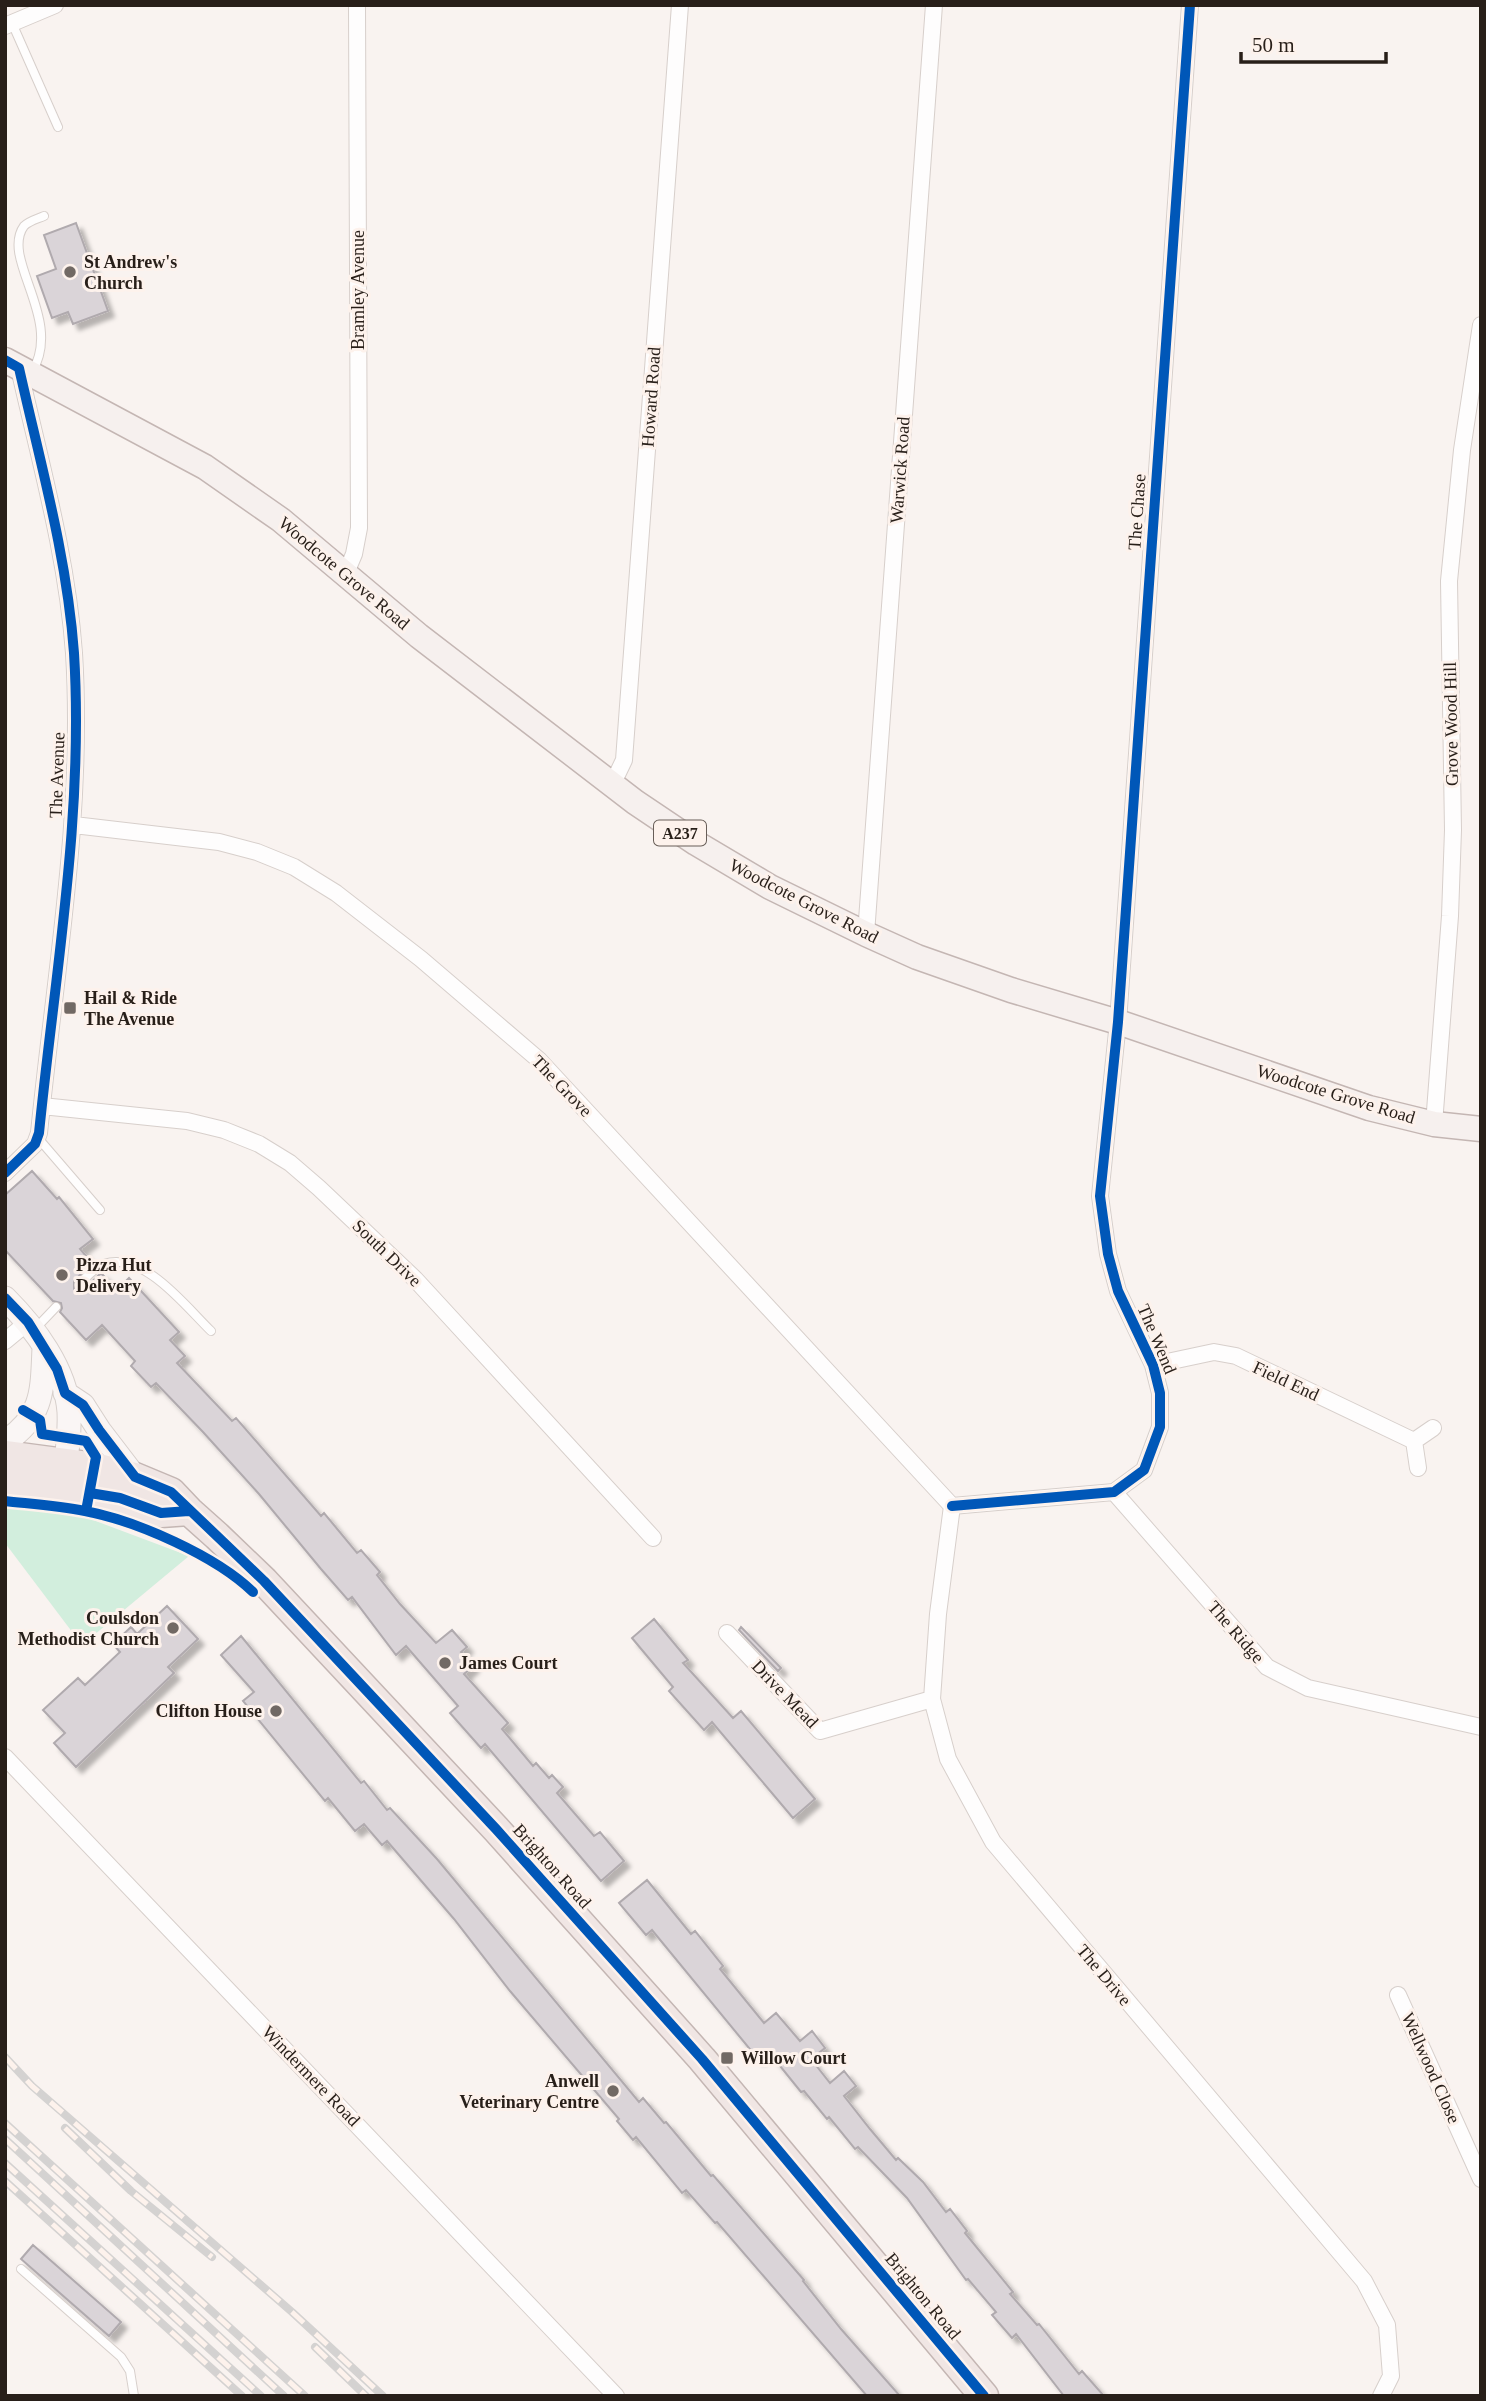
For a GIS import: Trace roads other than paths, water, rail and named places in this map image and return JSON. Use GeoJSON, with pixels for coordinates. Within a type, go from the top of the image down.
{"type":"FeatureCollection","features":[{"type":"Feature","properties":{"kind":"highway"},"geometry":{"type":"LineString","coordinates":[[5,1455],[161,1513],[189,1511]]}},
{"type":"Feature","properties":{"kind":"highway"},"geometry":{"type":"LineString","coordinates":[[5,1482],[63,1475]]}},
{"type":"Feature","properties":{"kind":"highway","name":"Brighton Road"},"geometry":{"type":"LineString","coordinates":[[63,1475],[135,1477],[172,1492],[264,1581],[523,1858],[702,2059],[984,2396]]}},
{"type":"Feature","properties":{"kind":"main road","name":"Woodcote Grove Road"},"geometry":{"type":"LineString","coordinates":[[18,367],[205,467],[281,520],[419,636],[612,785],[696,844],[770,887],[917,957],[1011,990],[1118,1022],[1369,1108],[1434,1124],[1481,1129]]}},
{"type":"Feature","properties":{"kind":"main road"},"geometry":{"type":"LineString","coordinates":[[5,1298],[35,1333],[57,1369],[65,1393],[69,1410],[69,1438],[63,1475]]}},
{"type":"Feature","properties":{"kind":"main road"},"geometry":{"type":"LineString","coordinates":[[5,1442],[24,1427],[36,1412],[40,1398],[35,1333]]}},
{"type":"Feature","properties":{"kind":"main road"},"geometry":{"type":"LineString","coordinates":[[65,1393],[83,1405],[135,1477]]}},
{"type":"Feature","properties":{"kind":"street"},"geometry":{"type":"LineString","coordinates":[[9,24],[55,5]]}},
{"type":"Feature","properties":{"kind":"street","name":"Bramley Avenue"},"geometry":{"type":"LineString","coordinates":[[345,573],[354,554],[359,528],[357,5]]}},
{"type":"Feature","properties":{"kind":"street","name":"Howard Road"},"geometry":{"type":"LineString","coordinates":[[612,785],[624,760],[680,5]]}},
{"type":"Feature","properties":{"kind":"street","name":"Warwick Road"},"geometry":{"type":"LineString","coordinates":[[866,934],[934,5]]}},
{"type":"Feature","properties":{"kind":"street","name":"The Chase"},"geometry":{"type":"LineString","coordinates":[[1118,1022],[1190,5]]}},
{"type":"Feature","properties":{"kind":"street","name":"Grove Wood Hill"},"geometry":{"type":"LineString","coordinates":[[1434,1124],[1450,916],[1452,830],[1449,581],[1462,450],[1481,325]]}},
{"type":"Feature","properties":{"kind":"street","name":"The Avenue"},"geometry":{"type":"LineString","coordinates":[[18,367],[58,533],[74,651],[76,720],[74,825],[38,1137]]}},
{"type":"Feature","properties":{"kind":"street","name":"The Grove"},"geometry":{"type":"LineString","coordinates":[[74,825],[219,842],[257,852],[294,867],[347,901],[422,959],[539,1060],[952,1506]]}},
{"type":"Feature","properties":{"kind":"street","name":"The Wend"},"geometry":{"type":"LineString","coordinates":[[1114,1492],[1144,1470],[1160,1427],[1160,1393],[1153,1365],[1118,1291],[1108,1254],[1100,1196],[1118,1022]]}},
{"type":"Feature","properties":{"kind":"street","name":"South Drive"},"geometry":{"type":"LineString","coordinates":[[41,1106],[187,1121],[224,1130],[259,1144],[290,1163],[415,1279],[653,1538]]}},
{"type":"Feature","properties":{"kind":"street"},"geometry":{"type":"LineString","coordinates":[[5,1173],[35,1144],[38,1137]]}},
{"type":"Feature","properties":{"kind":"street"},"geometry":{"type":"LineString","coordinates":[[5,1340],[35,1333]]}},
{"type":"Feature","properties":{"kind":"street","name":"Field End"},"geometry":{"type":"LineString","coordinates":[[1153,1365],[1214,1352],[1236,1356],[1414,1441]]}},
{"type":"Feature","properties":{"kind":"street"},"geometry":{"type":"LineString","coordinates":[[1418,1468],[1414,1441],[1433,1428]]}},
{"type":"Feature","properties":{"kind":"street"},"geometry":{"type":"LineString","coordinates":[[952,1506],[1114,1492]]}},
{"type":"Feature","properties":{"kind":"street","name":"The Ridge"},"geometry":{"type":"LineString","coordinates":[[1114,1492],[1266,1667],[1308,1688],[1481,1727]]}},
{"type":"Feature","properties":{"kind":"street","name":"The Drive"},"geometry":{"type":"LineString","coordinates":[[952,1506],[938,1614],[932,1699],[948,1759],[993,1842],[1364,2281],[1387,2325],[1391,2376],[1381,2396]]}},
{"type":"Feature","properties":{"kind":"street","name":"Drive Mead"},"geometry":{"type":"LineString","coordinates":[[727,1633],[820,1731],[932,1699]]}},
{"type":"Feature","properties":{"kind":"street","name":"Windermere Road"},"geometry":{"type":"LineString","coordinates":[[5,1757],[616,2396]]}},
{"type":"Feature","properties":{"kind":"street","name":"Wellwood Close"},"geometry":{"type":"LineString","coordinates":[[1398,1996],[1481,2179]]}},
{"type":"Feature","properties":{"kind":"lane"},"geometry":{"type":"LineString","coordinates":[[9,24],[58,127]]}},
{"type":"Feature","properties":{"kind":"lane"},"geometry":{"type":"LineString","coordinates":[[18,367],[38,362],[41,330],[33,300],[17,266],[16,243],[25,225],[44,216]]}},
{"type":"Feature","properties":{"kind":"lane"},"geometry":{"type":"LineString","coordinates":[[38,1137],[100,1210]]}},
{"type":"Feature","properties":{"kind":"lane"},"geometry":{"type":"LineString","coordinates":[[79,1285],[97,1268],[106,1264],[129,1263],[150,1272],[211,1331]]}},
{"type":"Feature","properties":{"kind":"lane"},"geometry":{"type":"LineString","coordinates":[[35,1333],[56,1307]]}},
{"type":"Feature","properties":{"kind":"lane"},"geometry":{"type":"LineString","coordinates":[[21,2269],[121,2357],[130,2371],[134,2396]]}},
{"type":"Feature","properties":{"kind":"railway"},"geometry":{"type":"LineString","coordinates":[[5,2057],[32,2086],[292,2312],[383,2396]]}},
{"type":"Feature","properties":{"kind":"railway"},"geometry":{"type":"LineString","coordinates":[[5,2123],[305,2396]]}},
{"type":"Feature","properties":{"kind":"railway"},"geometry":{"type":"LineString","coordinates":[[65,2128],[131,2191],[212,2257]]}},
{"type":"Feature","properties":{"kind":"railway"},"geometry":{"type":"LineString","coordinates":[[5,2139],[284,2396]]}},
{"type":"Feature","properties":{"kind":"railway"},"geometry":{"type":"LineString","coordinates":[[5,2163],[261,2396]]}},
{"type":"Feature","properties":{"kind":"railway"},"geometry":{"type":"LineString","coordinates":[[5,2181],[242,2396]]}},
{"type":"Feature","properties":{"kind":"railway"},"geometry":{"type":"LineString","coordinates":[[315,2347],[366,2396]]}},
{"type":"Feature","properties":{"kind":"place","name":"St Andrew's Church"},"geometry":{"type":"Point","coordinates":[70,272]}},
{"type":"Feature","properties":{"kind":"place","name":"Hail & Ride The Avenue"},"geometry":{"type":"Point","coordinates":[70,1008]}},
{"type":"Feature","properties":{"kind":"place","name":"Pizza Hut Delivery"},"geometry":{"type":"Point","coordinates":[62,1275]}},
{"type":"Feature","properties":{"kind":"place","name":"Coulsdon Methodist Church"},"geometry":{"type":"Point","coordinates":[173,1628]}},
{"type":"Feature","properties":{"kind":"place","name":"James Court"},"geometry":{"type":"Point","coordinates":[445,1663]}},
{"type":"Feature","properties":{"kind":"place","name":"Clifton House"},"geometry":{"type":"Point","coordinates":[276,1711]}},
{"type":"Feature","properties":{"kind":"place","name":"Willow Court"},"geometry":{"type":"Point","coordinates":[727,2058]}},
{"type":"Feature","properties":{"kind":"place","name":"Anwell Veterinary Centre"},"geometry":{"type":"Point","coordinates":[613,2091]}}]}
